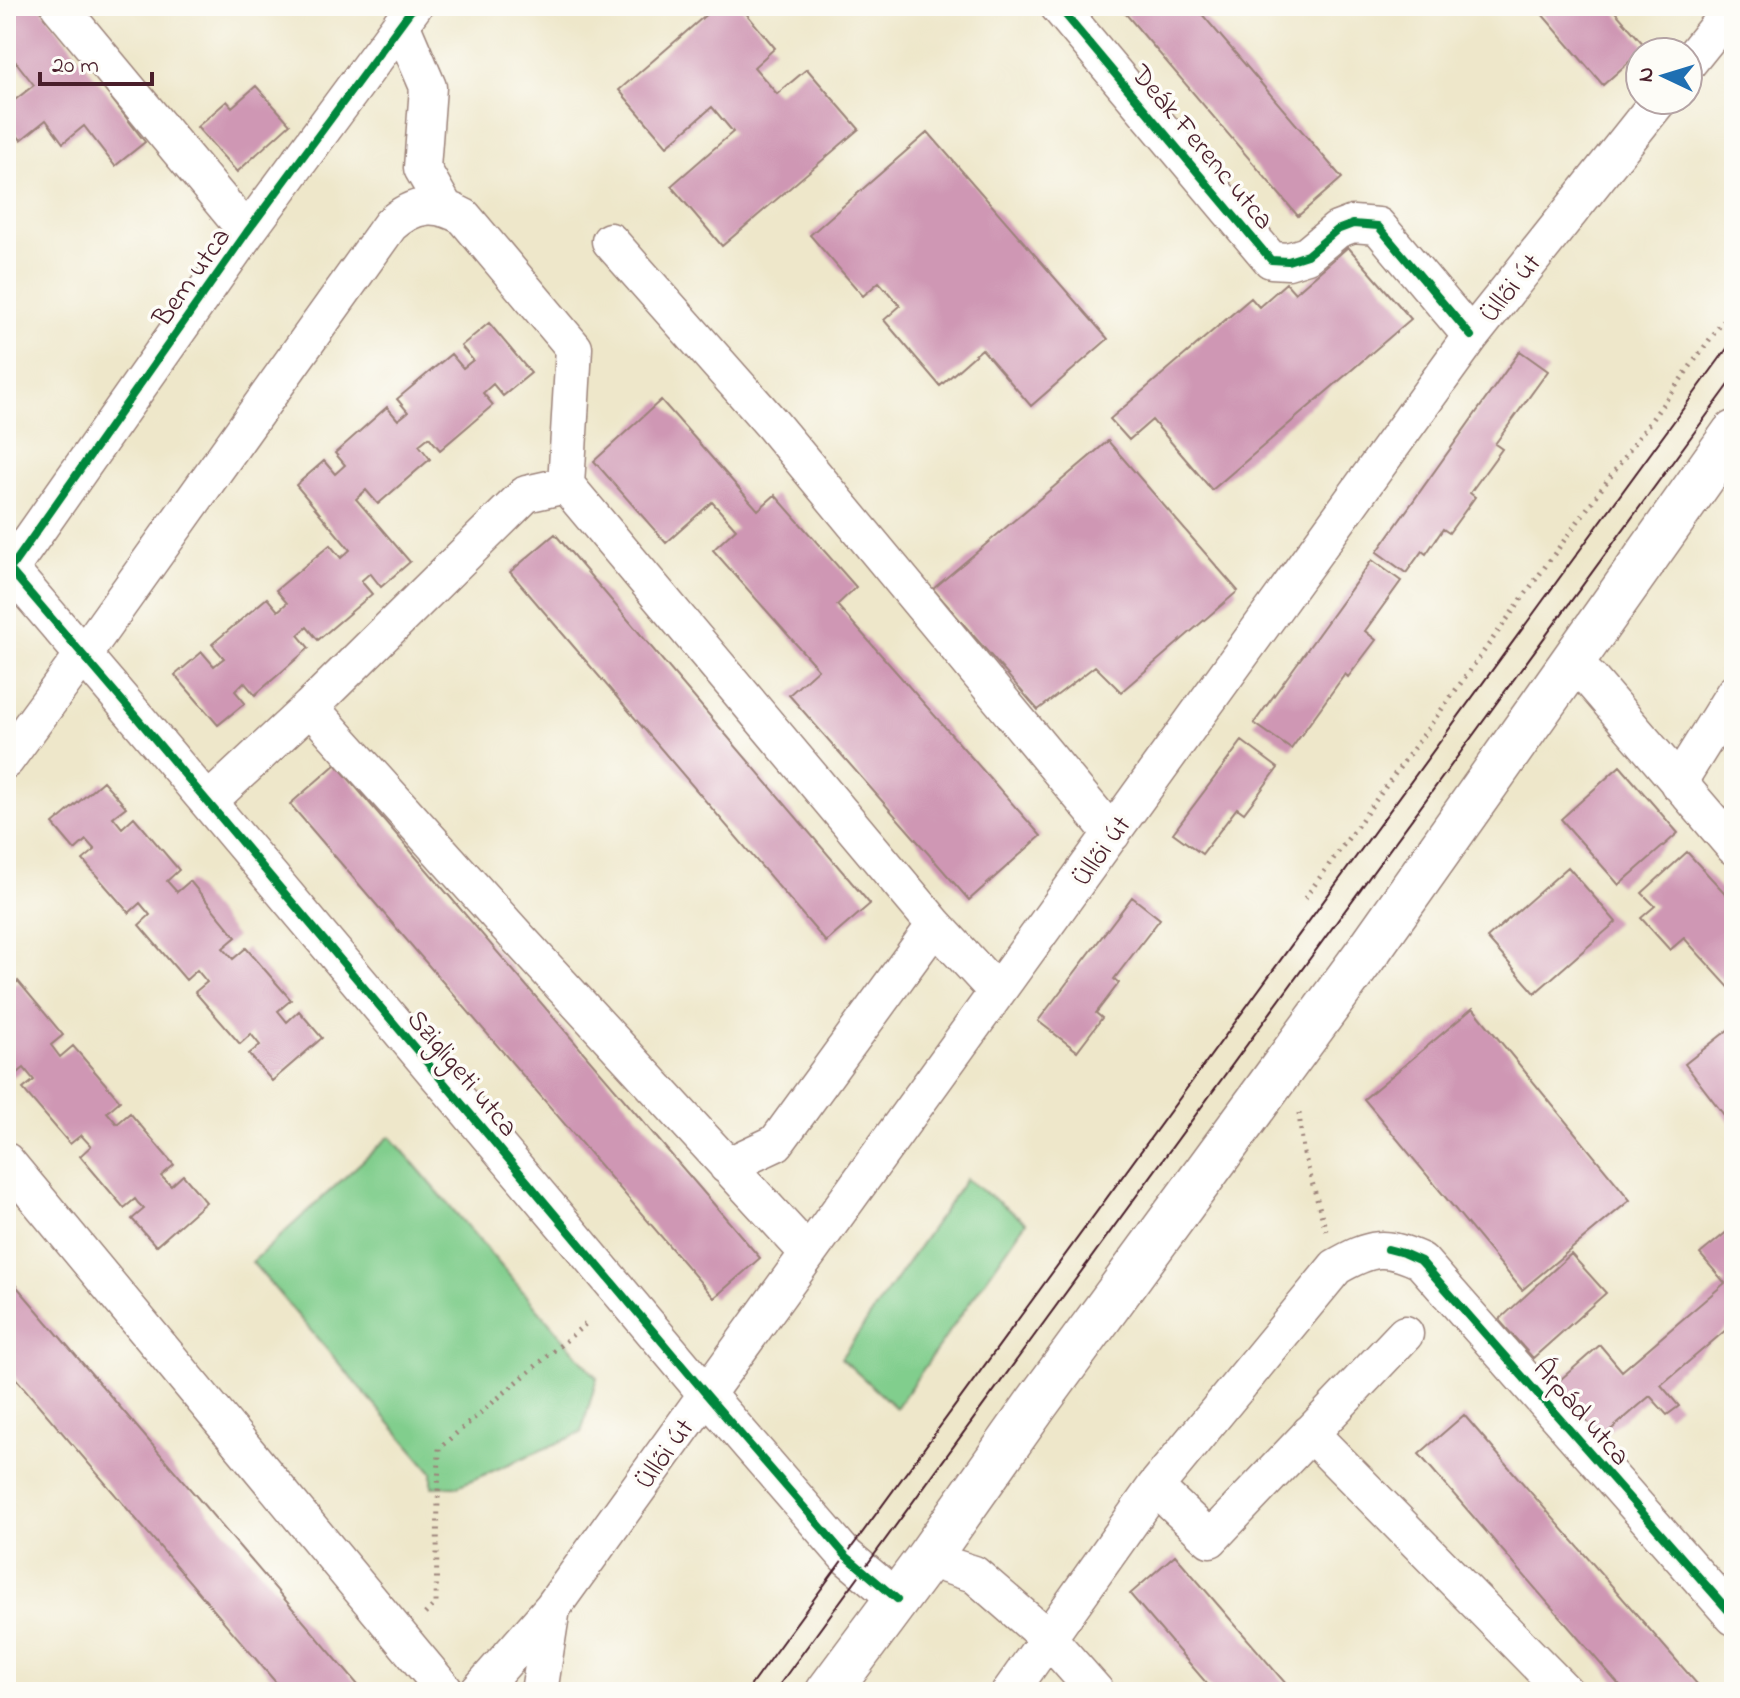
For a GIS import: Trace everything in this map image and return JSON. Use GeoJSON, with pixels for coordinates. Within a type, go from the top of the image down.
{"type":"FeatureCollection","features":[{"type":"Feature","properties":{"kind":"main road"},"geometry":{"type":"LineString","coordinates":[[828,1692],[1371,947],[1734,433]]}},
{"type":"Feature","properties":{"kind":"street"},"geometry":{"type":"LineString","coordinates":[[59,6],[247,232]]}},
{"type":"Feature","properties":{"kind":"street","name":"Deák Ferenc utca"},"geometry":{"type":"LineString","coordinates":[[1058,6],[1271,260],[1288,261],[1307,255],[1337,230],[1353,224],[1378,226],[1471,336]]}},
{"type":"Feature","properties":{"kind":"street"},"geometry":{"type":"LineString","coordinates":[[407,15],[428,87],[422,168],[445,208]]}},
{"type":"Feature","properties":{"kind":"street","name":"Bem utca"},"geometry":{"type":"LineString","coordinates":[[7,570],[247,232],[407,15]]}},
{"type":"Feature","properties":{"kind":"street"},"geometry":{"type":"LineString","coordinates":[[1704,43],[1721,22]]}},
{"type":"Feature","properties":{"kind":"street","name":"Üllői út"},"geometry":{"type":"LineString","coordinates":[[478,1692],[552,1608],[1471,336],[1646,116]]}},
{"type":"Feature","properties":{"kind":"street"},"geometry":{"type":"LineString","coordinates":[[6,760],[390,225],[409,211],[423,207],[445,208],[464,217],[574,348],[566,485],[935,925],[997,992]]}},
{"type":"Feature","properties":{"kind":"street"},"geometry":{"type":"LineString","coordinates":[[610,241],[772,424],[1112,834]]}},
{"type":"Feature","properties":{"kind":"street"},"geometry":{"type":"LineString","coordinates":[[208,802],[310,707],[526,494],[566,485]]}},
{"type":"Feature","properties":{"kind":"street","name":"Szigligeti utca"},"geometry":{"type":"LineString","coordinates":[[7,570],[83,655],[846,1556],[897,1599]]}},
{"type":"Feature","properties":{"kind":"street"},"geometry":{"type":"LineString","coordinates":[[1571,662],[1590,679],[1734,847]]}},
{"type":"Feature","properties":{"kind":"street"},"geometry":{"type":"LineString","coordinates":[[1678,783],[1734,693]]}},
{"type":"Feature","properties":{"kind":"street"},"geometry":{"type":"LineString","coordinates":[[310,707],[808,1253]]}},
{"type":"Feature","properties":{"kind":"street"},"geometry":{"type":"LineString","coordinates":[[727,1166],[776,1143],[935,925]]}},
{"type":"Feature","properties":{"kind":"street"},"geometry":{"type":"LineString","coordinates":[[6,1161],[446,1692]]}},
{"type":"Feature","properties":{"kind":"street","name":"Árpád utca"},"geometry":{"type":"LineString","coordinates":[[1155,1487],[1336,1267],[1362,1252],[1388,1249],[1421,1261],[1734,1617]]}},
{"type":"Feature","properties":{"kind":"street"},"geometry":{"type":"LineString","coordinates":[[1010,1692],[1155,1487],[1210,1539],[1405,1334]]}},
{"type":"Feature","properties":{"kind":"street"},"geometry":{"type":"LineString","coordinates":[[1310,1433],[1565,1692]]}},
{"type":"Feature","properties":{"kind":"street"},"geometry":{"type":"LineString","coordinates":[[927,1559],[974,1574],[1049,1639],[1096,1692]]}},
{"type":"Feature","properties":{"kind":"street","name":"Üllői út"},"geometry":{"type":"LineString","coordinates":[[539,1692],[552,1608]]}},
{"type":"Feature","properties":{"kind":"path"},"geometry":{"type":"LineString","coordinates":[[1305,898],[1734,306]]}},
{"type":"Feature","properties":{"kind":"path"},"geometry":{"type":"LineString","coordinates":[[402,1638],[436,1603],[439,1448],[589,1321]]}},
{"type":"Feature","properties":{"kind":"green space"},"geometry":{"type":"Polygon","coordinates":[[[390,1136],[597,1378],[581,1433],[458,1486],[432,1487],[432,1472],[252,1262],[390,1136]]]}},
{"type":"Feature","properties":{"kind":"green space"},"geometry":{"type":"Polygon","coordinates":[[[966,1179],[1026,1222],[896,1408],[841,1358],[966,1179]]]}},
{"type":"Feature","properties":{"kind":"building"},"geometry":{"type":"Polygon","coordinates":[[[6,6],[40,6],[145,142],[115,166],[84,126],[63,143],[46,120],[21,140],[6,121],[6,107],[34,85],[16,62],[6,69],[6,6]]]}},
{"type":"Feature","properties":{"kind":"building"},"geometry":{"type":"Polygon","coordinates":[[[716,6],[740,6],[775,48],[754,67],[777,94],[807,69],[859,129],[722,246],[671,186],[733,132],[712,107],[667,146],[619,90],[716,6]]]}},
{"type":"Feature","properties":{"kind":"building"},"geometry":{"type":"Polygon","coordinates":[[[1119,6],[1195,6],[1342,178],[1298,216],[1119,6]]]}},
{"type":"Feature","properties":{"kind":"building"},"geometry":{"type":"Polygon","coordinates":[[[1535,6],[1610,6],[1636,36],[1624,36],[1624,66],[1603,85],[1535,6]]]}},
{"type":"Feature","properties":{"kind":"building"},"geometry":{"type":"Polygon","coordinates":[[[256,86],[290,124],[237,172],[197,127],[227,101],[232,107],[256,86]]]}},
{"type":"Feature","properties":{"kind":"building"},"geometry":{"type":"Polygon","coordinates":[[[928,132],[1108,339],[1031,406],[982,349],[940,386],[884,320],[900,306],[879,282],[863,296],[810,235],[928,132]]]}},
{"type":"Feature","properties":{"kind":"building"},"geometry":{"type":"Polygon","coordinates":[[[1348,247],[1411,319],[1212,490],[1152,420],[1129,440],[1110,419],[1251,298],[1259,307],[1286,283],[1295,293],[1348,247]]]}},
{"type":"Feature","properties":{"kind":"building"},"geometry":{"type":"Polygon","coordinates":[[[489,323],[531,373],[503,396],[493,384],[483,393],[493,405],[440,450],[429,437],[419,445],[430,459],[378,504],[366,490],[356,499],[410,562],[381,587],[370,573],[361,581],[372,594],[318,640],[307,627],[298,635],[309,648],[255,695],[244,682],[235,691],[245,703],[218,725],[175,675],[202,652],[214,666],[224,658],[212,644],[267,598],[278,611],[287,603],[276,590],[330,545],[341,558],[350,550],[296,485],[324,461],[335,474],[345,465],[335,453],[387,407],[398,420],[408,412],[397,399],[451,354],[463,368],[473,360],[461,346],[489,323]]]}},
{"type":"Feature","properties":{"kind":"building"},"geometry":{"type":"Polygon","coordinates":[[[1520,351],[1548,371],[1495,444],[1502,449],[1470,493],[1475,497],[1449,533],[1443,529],[1426,554],[1422,551],[1406,573],[1377,552],[1520,351]]]}},
{"type":"Feature","properties":{"kind":"building"},"geometry":{"type":"Polygon","coordinates":[[[661,400],[758,510],[775,495],[856,587],[837,605],[1041,836],[969,900],[789,695],[818,669],[713,550],[736,529],[712,502],[666,543],[594,461],[661,400]]]}},
{"type":"Feature","properties":{"kind":"building"},"geometry":{"type":"Polygon","coordinates":[[[1108,441],[1238,591],[1121,692],[1095,666],[1038,710],[933,589],[1108,441]]]}},
{"type":"Feature","properties":{"kind":"building"},"geometry":{"type":"Polygon","coordinates":[[[555,534],[870,904],[826,942],[510,572],[555,534]]]}},
{"type":"Feature","properties":{"kind":"building"},"geometry":{"type":"Polygon","coordinates":[[[1372,560],[1401,581],[1365,631],[1376,640],[1348,677],[1345,674],[1291,749],[1254,723],[1372,560]]]}},
{"type":"Feature","properties":{"kind":"building"},"geometry":{"type":"Polygon","coordinates":[[[1242,741],[1278,768],[1244,813],[1237,808],[1202,854],[1173,833],[1242,741]]]}},
{"type":"Feature","properties":{"kind":"building"},"geometry":{"type":"Polygon","coordinates":[[[336,764],[760,1258],[714,1298],[290,804],[336,764]]]}},
{"type":"Feature","properties":{"kind":"building"},"geometry":{"type":"Polygon","coordinates":[[[1620,766],[1678,833],[1619,885],[1561,819],[1620,766]]]}},
{"type":"Feature","properties":{"kind":"building"},"geometry":{"type":"Polygon","coordinates":[[[103,781],[126,807],[113,817],[122,828],[134,817],[179,870],[167,881],[177,892],[190,881],[236,937],[223,948],[233,959],[246,948],[291,1000],[278,1011],[287,1022],[299,1011],[322,1038],[272,1081],[249,1054],[260,1045],[251,1034],[240,1044],[195,992],[207,982],[197,970],[186,980],[139,925],[150,915],[140,903],[129,913],[83,860],[95,850],[86,840],[75,850],[53,824],[103,781]]]}},
{"type":"Feature","properties":{"kind":"building"},"geometry":{"type":"Polygon","coordinates":[[[1687,852],[1734,903],[1734,993],[1684,938],[1670,950],[1641,918],[1655,906],[1642,893],[1687,852]]]}},
{"type":"Feature","properties":{"kind":"building"},"geometry":{"type":"Polygon","coordinates":[[[1568,867],[1616,922],[1535,993],[1487,938],[1568,867]]]}},
{"type":"Feature","properties":{"kind":"building"},"geometry":{"type":"Polygon","coordinates":[[[1132,897],[1160,919],[1114,979],[1119,983],[1096,1013],[1102,1018],[1077,1051],[1038,1021],[1132,897]]]}},
{"type":"Feature","properties":{"kind":"building"},"geometry":{"type":"Polygon","coordinates":[[[18,981],[63,1035],[51,1045],[60,1057],[73,1046],[120,1101],[107,1112],[117,1124],[130,1113],[174,1165],[161,1176],[171,1186],[183,1175],[206,1202],[156,1246],[132,1219],[144,1209],[135,1199],[124,1208],[80,1156],[91,1146],[81,1135],[70,1144],[23,1089],[34,1080],[24,1068],[13,1077],[6,1069],[6,992],[18,981]]]}},
{"type":"Feature","properties":{"kind":"building"},"geometry":{"type":"Polygon","coordinates":[[[1473,1008],[1630,1200],[1522,1290],[1364,1099],[1473,1008]]]}},
{"type":"Feature","properties":{"kind":"building"},"geometry":{"type":"Polygon","coordinates":[[[1734,1025],[1734,1128],[1685,1064],[1734,1025]]]}},
{"type":"Feature","properties":{"kind":"building"},"geometry":{"type":"Polygon","coordinates":[[[1728,1231],[1734,1238],[1734,1323],[1661,1385],[1679,1406],[1667,1415],[1650,1396],[1599,1440],[1553,1386],[1600,1345],[1622,1371],[1725,1283],[1700,1254],[1728,1231]]]}},
{"type":"Feature","properties":{"kind":"building"},"geometry":{"type":"Polygon","coordinates":[[[1571,1254],[1606,1293],[1533,1358],[1499,1320],[1571,1254]]]}},
{"type":"Feature","properties":{"kind":"building"},"geometry":{"type":"Polygon","coordinates":[[[6,1274],[364,1692],[284,1692],[6,1367],[6,1274]]]}},
{"type":"Feature","properties":{"kind":"building"},"geometry":{"type":"Polygon","coordinates":[[[1464,1415],[1704,1692],[1625,1692],[1419,1454],[1464,1415]]]}},
{"type":"Feature","properties":{"kind":"building"},"geometry":{"type":"Polygon","coordinates":[[[1175,1555],[1293,1692],[1214,1692],[1130,1594],[1175,1555]]]}},
{"type":"Feature","properties":{"kind":"building"},"geometry":{"type":"Polygon","coordinates":[[[6,1676],[20,1692],[6,1692],[6,1676]]]}},
{"type":"Feature","properties":{"kind":"tram line"},"geometry":{"type":"LineString","coordinates":[[746,1692],[1734,339]]}},
{"type":"Feature","properties":{"kind":"tram line"},"geometry":{"type":"LineString","coordinates":[[774,1692],[1734,378]]}},
{"type":"Feature","properties":{"kind":"cycle path"},"geometry":{"type":"LineString","coordinates":[[6,575],[247,232],[414,6]]}},
{"type":"Feature","properties":{"kind":"cycle path"},"geometry":{"type":"LineString","coordinates":[[1058,6],[1271,260],[1288,261],[1307,255],[1337,230],[1353,224],[1378,226],[1471,336]]}},
{"type":"Feature","properties":{"kind":"cycle path"},"geometry":{"type":"LineString","coordinates":[[6,565],[706,1394],[846,1556],[897,1599]]}},
{"type":"Feature","properties":{"kind":"cycle path"},"geometry":{"type":"LineString","coordinates":[[1388,1249],[1421,1261],[1734,1617]]}}]}
